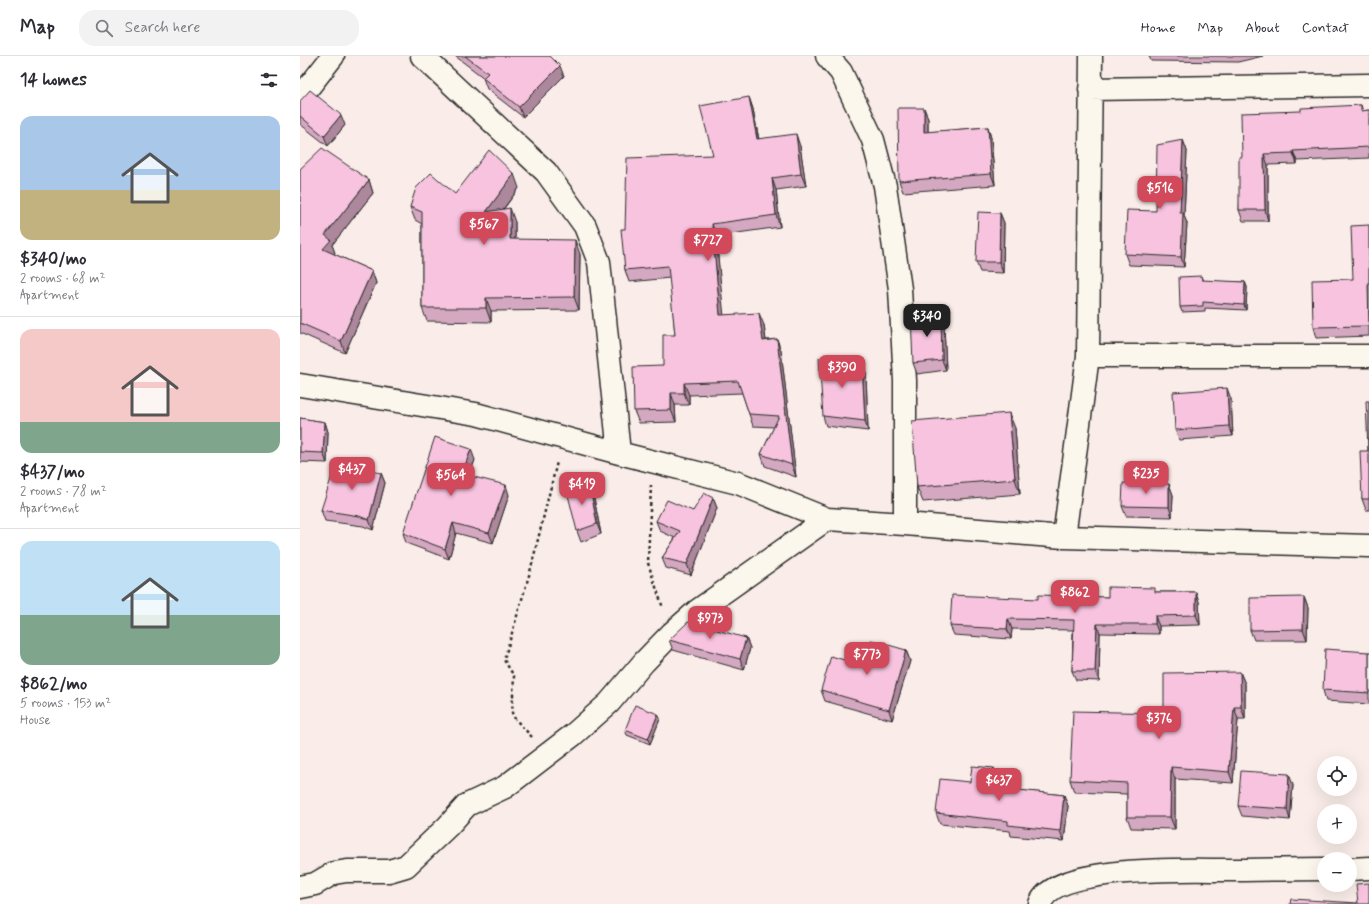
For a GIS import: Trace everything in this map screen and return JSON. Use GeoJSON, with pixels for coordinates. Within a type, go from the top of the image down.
{"type":"FeatureCollection","features":[{"type":"Feature","properties":{"kind":"street"},"geometry":{"type":"LineString","coordinates":[[300,98],[333,56]]}},
{"type":"Feature","properties":{"kind":"street"},"geometry":{"type":"LineString","coordinates":[[422,56],[546,172],[585,226],[599,262],[619,453]]}},
{"type":"Feature","properties":{"kind":"street"},"geometry":{"type":"LineString","coordinates":[[827,56],[841,72],[873,140],[885,186],[900,289],[905,381],[905,524]]}},
{"type":"Feature","properties":{"kind":"street"},"geometry":{"type":"LineString","coordinates":[[1064,537],[1088,356],[1091,56]]}},
{"type":"Feature","properties":{"kind":"street"},"geometry":{"type":"LineString","coordinates":[[1090,89],[1369,85]]}},
{"type":"Feature","properties":{"kind":"street"},"geometry":{"type":"LineString","coordinates":[[1088,356],[1369,356]]}},
{"type":"Feature","properties":{"kind":"street"},"geometry":{"type":"LineString","coordinates":[[300,385],[476,414],[652,462],[738,483],[827,519],[1064,537],[1369,546]]}},
{"type":"Feature","properties":{"kind":"street"},"geometry":{"type":"LineString","coordinates":[[300,887],[315,884],[334,873],[347,871],[389,871],[401,868],[418,855],[467,804],[505,787],[549,754],[609,703],[644,662],[672,633],[697,611],[827,519]]}},
{"type":"Feature","properties":{"kind":"street"},"geometry":{"type":"LineString","coordinates":[[1357,869],[1369,868]]}},
{"type":"Feature","properties":{"kind":"street"},"geometry":{"type":"LineString","coordinates":[[1040,904],[1049,892],[1062,884],[1098,875],[1131,871],[1317,869]]}},
{"type":"Feature","properties":{"kind":"path"},"geometry":{"type":"LineString","coordinates":[[549,754],[513,716],[511,711],[514,676],[504,660],[530,572],[563,438]]}},
{"type":"Feature","properties":{"kind":"path"},"geometry":{"type":"LineString","coordinates":[[652,462],[648,564],[672,633]]}},
{"type":"Feature","properties":{"kind":"building"},"geometry":{"type":"Polygon","coordinates":[[[465,56],[550,56],[560,66],[519,107],[483,78],[488,73],[465,56]]]}},
{"type":"Feature","properties":{"kind":"building"},"geometry":{"type":"Polygon","coordinates":[[[310,90],[341,115],[324,136],[300,116],[300,101],[310,90]]]}},
{"type":"Feature","properties":{"kind":"building"},"geometry":{"type":"Polygon","coordinates":[[[749,97],[757,139],[796,134],[801,174],[772,178],[776,215],[712,224],[720,315],[759,313],[763,341],[777,339],[792,465],[761,454],[779,416],[749,414],[738,381],[684,383],[684,393],[671,393],[671,410],[634,411],[633,367],[663,366],[663,335],[675,335],[668,266],[625,270],[621,229],[625,229],[627,158],[713,155],[700,106],[749,97]]]}},
{"type":"Feature","properties":{"kind":"building"},"geometry":{"type":"Polygon","coordinates":[[[1361,105],[1361,111],[1369,110],[1369,147],[1264,154],[1265,210],[1239,210],[1239,157],[1242,157],[1241,113],[1301,111],[1301,108],[1361,105]]]}},
{"type":"Feature","properties":{"kind":"building"},"geometry":{"type":"Polygon","coordinates":[[[898,108],[924,108],[924,132],[988,127],[991,174],[899,181],[898,108]]]}},
{"type":"Feature","properties":{"kind":"building"},"geometry":{"type":"Polygon","coordinates":[[[1183,140],[1180,213],[1183,213],[1181,257],[1125,254],[1127,210],[1156,211],[1157,145],[1183,140]]]}},
{"type":"Feature","properties":{"kind":"building"},"geometry":{"type":"Polygon","coordinates":[[[322,148],[369,180],[325,235],[331,240],[323,249],[372,271],[341,341],[300,323],[300,169],[322,148]]]}},
{"type":"Feature","properties":{"kind":"building"},"geometry":{"type":"Polygon","coordinates":[[[489,150],[514,174],[486,212],[510,208],[510,239],[575,240],[574,297],[486,298],[486,308],[422,308],[422,212],[410,207],[416,188],[431,173],[455,194],[489,150]]]}},
{"type":"Feature","properties":{"kind":"building"},"geometry":{"type":"Polygon","coordinates":[[[978,212],[1000,213],[999,262],[976,262],[978,212]]]}},
{"type":"Feature","properties":{"kind":"building"},"geometry":{"type":"Polygon","coordinates":[[[1369,225],[1369,326],[1313,327],[1312,280],[1353,279],[1351,226],[1369,225]]]}},
{"type":"Feature","properties":{"kind":"building"},"geometry":{"type":"Polygon","coordinates":[[[1201,276],[1202,280],[1245,282],[1244,305],[1203,302],[1203,306],[1180,307],[1179,277],[1201,276]]]}},
{"type":"Feature","properties":{"kind":"building"},"geometry":{"type":"Polygon","coordinates":[[[941,315],[942,360],[913,363],[911,316],[941,315]]]}},
{"type":"Feature","properties":{"kind":"building"},"geometry":{"type":"Polygon","coordinates":[[[819,358],[862,363],[865,421],[823,416],[819,358]]]}},
{"type":"Feature","properties":{"kind":"building"},"geometry":{"type":"Polygon","coordinates":[[[1227,388],[1229,426],[1175,430],[1173,392],[1227,388]]]}},
{"type":"Feature","properties":{"kind":"building"},"geometry":{"type":"Polygon","coordinates":[[[1366,401],[1369,401],[1369,499],[1362,499],[1360,451],[1368,451],[1366,401]]]}},
{"type":"Feature","properties":{"kind":"building"},"geometry":{"type":"Polygon","coordinates":[[[1009,413],[1015,479],[917,487],[912,421],[1009,413]]]}},
{"type":"Feature","properties":{"kind":"building"},"geometry":{"type":"Polygon","coordinates":[[[300,418],[325,422],[323,453],[300,452],[300,418]]]}},
{"type":"Feature","properties":{"kind":"building"},"geometry":{"type":"Polygon","coordinates":[[[435,437],[471,449],[462,474],[506,485],[489,533],[453,523],[445,549],[403,533],[435,437]]]}},
{"type":"Feature","properties":{"kind":"building"},"geometry":{"type":"Polygon","coordinates":[[[336,463],[381,473],[369,520],[359,516],[321,510],[336,463]]]}},
{"type":"Feature","properties":{"kind":"building"},"geometry":{"type":"Polygon","coordinates":[[[589,482],[597,524],[577,531],[566,487],[589,482]]]}},
{"type":"Feature","properties":{"kind":"building"},"geometry":{"type":"Polygon","coordinates":[[[1123,483],[1169,484],[1169,507],[1122,506],[1123,483]]]}},
{"type":"Feature","properties":{"kind":"building"},"geometry":{"type":"Polygon","coordinates":[[[704,493],[713,498],[687,564],[662,558],[680,531],[656,521],[667,500],[693,511],[704,493]]]}},
{"type":"Feature","properties":{"kind":"building"},"geometry":{"type":"Polygon","coordinates":[[[1108,587],[1155,588],[1155,592],[1196,592],[1196,615],[1155,616],[1155,624],[1097,624],[1095,671],[1072,671],[1074,620],[1008,619],[1007,629],[950,626],[952,595],[1038,599],[1038,595],[1108,597],[1108,587]]]}},
{"type":"Feature","properties":{"kind":"building"},"geometry":{"type":"Polygon","coordinates":[[[1304,597],[1303,629],[1250,630],[1250,598],[1304,597]]]}},
{"type":"Feature","properties":{"kind":"building"},"geometry":{"type":"Polygon","coordinates":[[[688,622],[746,638],[740,659],[669,640],[688,622]]]}},
{"type":"Feature","properties":{"kind":"building"},"geometry":{"type":"Polygon","coordinates":[[[871,640],[906,650],[889,710],[821,690],[831,656],[864,666],[871,640]]]}},
{"type":"Feature","properties":{"kind":"building"},"geometry":{"type":"Polygon","coordinates":[[[1325,649],[1369,652],[1369,693],[1323,690],[1325,649]]]}},
{"type":"Feature","properties":{"kind":"building"},"geometry":{"type":"Polygon","coordinates":[[[1240,672],[1241,707],[1234,707],[1229,772],[1171,767],[1170,817],[1127,817],[1127,783],[1070,780],[1073,711],[1164,713],[1164,673],[1240,672]]]}},
{"type":"Feature","properties":{"kind":"building"},"geometry":{"type":"Polygon","coordinates":[[[635,705],[658,714],[648,739],[625,730],[635,705]]]}},
{"type":"Feature","properties":{"kind":"building"},"geometry":{"type":"Polygon","coordinates":[[[972,766],[994,768],[992,787],[1064,795],[1060,831],[1008,825],[1008,821],[936,813],[940,779],[970,782],[972,766]]]}},
{"type":"Feature","properties":{"kind":"building"},"geometry":{"type":"Polygon","coordinates":[[[1241,771],[1289,774],[1287,809],[1238,806],[1241,771]]]}},
{"type":"Feature","properties":{"kind":"building"},"geometry":{"type":"Polygon","coordinates":[[[1369,883],[1369,904],[1290,904],[1291,899],[1358,903],[1357,884],[1369,883]]]}}]}
